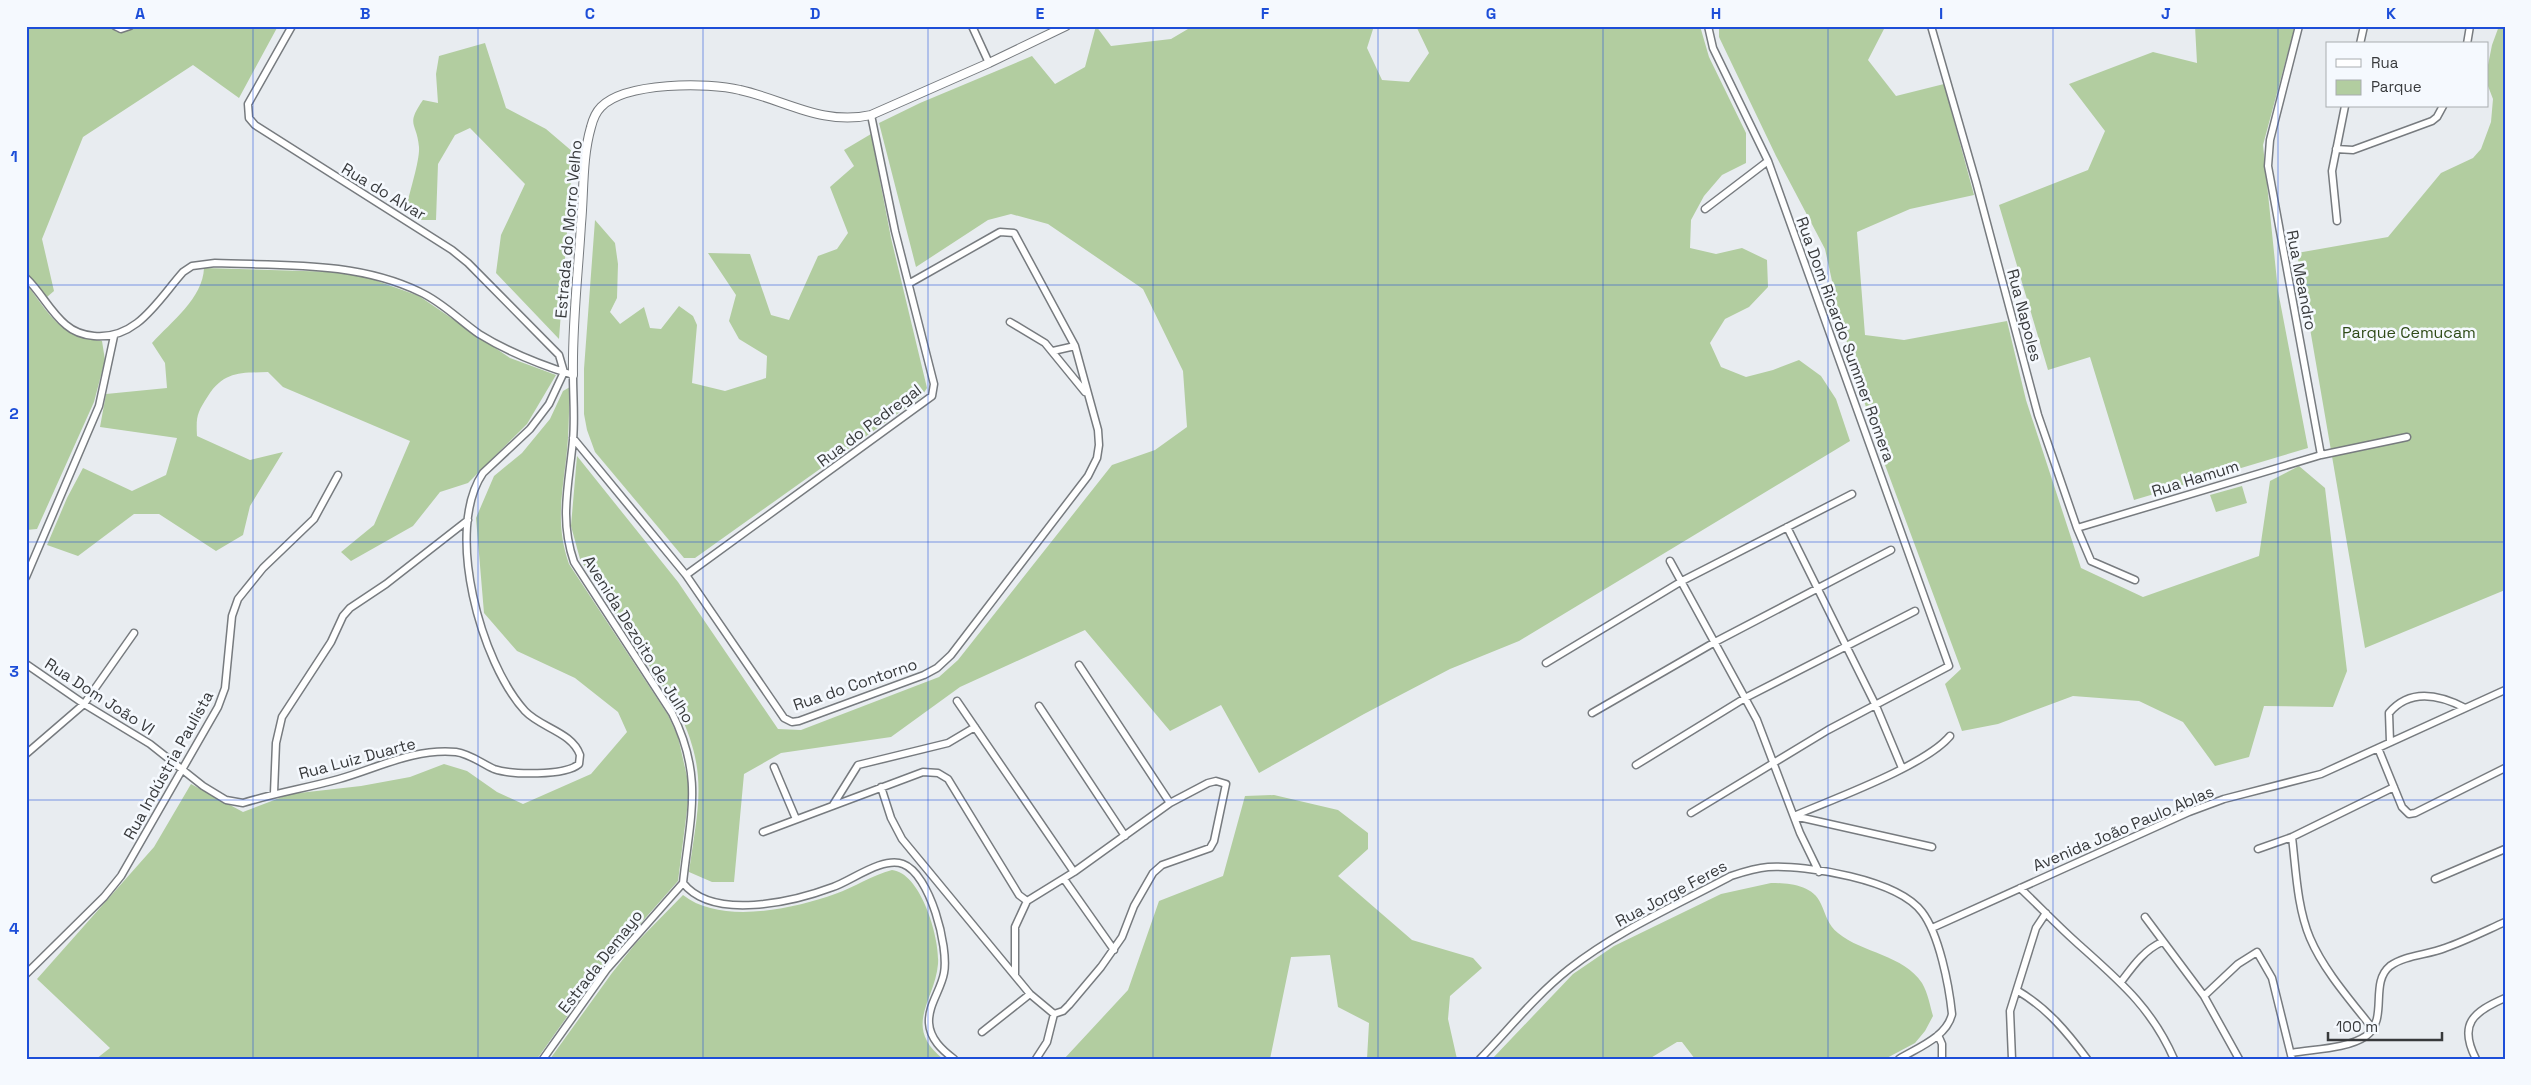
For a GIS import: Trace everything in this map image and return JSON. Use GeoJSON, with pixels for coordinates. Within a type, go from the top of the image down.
{"type":"FeatureCollection","features":[{"type":"Feature","properties":{"kind":"street"},"geometry":{"type":"LineString","coordinates":[[116,26],[121,29],[130,26]]}},
{"type":"Feature","properties":{"kind":"street","name":"Rua do Alvar"},"geometry":{"type":"LineString","coordinates":[[292,26],[248,104],[249,118],[255,125],[452,250],[559,356],[564,372]]}},
{"type":"Feature","properties":{"kind":"street"},"geometry":{"type":"LineString","coordinates":[[972,26],[989,63]]}},
{"type":"Feature","properties":{"kind":"street","name":"Estrada do Morro Velho"},"geometry":{"type":"LineString","coordinates":[[573,375],[576,280],[586,161],[591,127],[596,114],[602,106],[612,99],[633,92],[701,84],[748,92],[803,111],[848,119],[871,115],[989,63],[1066,26]]}},
{"type":"Feature","properties":{"kind":"street","name":"Rua Dom Ricardo Summer Romera"},"geometry":{"type":"LineString","coordinates":[[1708,26],[1713,48],[1768,161],[1949,666],[1876,706]]}},
{"type":"Feature","properties":{"kind":"street","name":"Rua Napoles"},"geometry":{"type":"LineString","coordinates":[[1931,26],[1973,172],[2038,415],[2077,528],[2091,561],[2135,580]]}},
{"type":"Feature","properties":{"kind":"street","name":"Rua Meandro"},"geometry":{"type":"LineString","coordinates":[[2299,26],[2270,140],[2268,166],[2321,454]]}},
{"type":"Feature","properties":{"kind":"street"},"geometry":{"type":"LineString","coordinates":[[2360,42],[2364,26]]}},
{"type":"Feature","properties":{"kind":"street"},"geometry":{"type":"LineString","coordinates":[[2467,42],[2470,26]]}},
{"type":"Feature","properties":{"kind":"street"},"geometry":{"type":"LineString","coordinates":[[2337,221],[2332,171],[2345,108]]}},
{"type":"Feature","properties":{"kind":"street"},"geometry":{"type":"LineString","coordinates":[[2336,149],[2348,151],[2359,149],[2432,121],[2437,117],[2442,108]]}},
{"type":"Feature","properties":{"kind":"street","name":"Rua do Pedregal"},"geometry":{"type":"LineString","coordinates":[[686,575],[932,396],[934,384],[896,231],[871,115]]}},
{"type":"Feature","properties":{"kind":"street"},"geometry":{"type":"LineString","coordinates":[[1705,210],[1768,161]]}},
{"type":"Feature","properties":{"kind":"street","name":"Rua do Contorno"},"geometry":{"type":"LineString","coordinates":[[573,438],[686,575],[784,718],[792,722],[924,676],[938,668],[951,655],[1088,476],[1097,458],[1100,445],[1098,430],[1075,346],[1014,233],[1000,232],[910,283]]}},
{"type":"Feature","properties":{"kind":"street"},"geometry":{"type":"LineString","coordinates":[[26,278],[56,315],[77,333],[95,336],[114,336],[137,324],[183,272],[192,266],[215,263],[337,268],[370,274],[420,292],[490,340],[538,363],[573,375],[573,438]]}},
{"type":"Feature","properties":{"kind":"street"},"geometry":{"type":"LineString","coordinates":[[1010,322],[1037,336],[1053,351],[1088,395]]}},
{"type":"Feature","properties":{"kind":"street"},"geometry":{"type":"LineString","coordinates":[[26,577],[98,406],[114,336]]}},
{"type":"Feature","properties":{"kind":"street"},"geometry":{"type":"LineString","coordinates":[[1053,351],[1075,346]]}},
{"type":"Feature","properties":{"kind":"street"},"geometry":{"type":"LineString","coordinates":[[274,793],[276,743],[282,717],[332,642],[343,616],[350,608],[386,584],[468,520],[469,505],[478,480],[530,429],[549,404],[564,372]]}},
{"type":"Feature","properties":{"kind":"street"},"geometry":{"type":"LineString","coordinates":[[2321,454],[2407,437]]}},
{"type":"Feature","properties":{"kind":"street","name":"Avenida Dezoito de Julho"},"geometry":{"type":"LineString","coordinates":[[573,438],[565,527],[574,562],[672,713],[683,736],[689,755],[693,780],[693,802],[682,883]]}},
{"type":"Feature","properties":{"kind":"street","name":"Rua Hamum"},"geometry":{"type":"LineString","coordinates":[[2077,528],[2321,454]]}},
{"type":"Feature","properties":{"kind":"street","name":"Rua Indústria Paulista"},"geometry":{"type":"LineString","coordinates":[[26,974],[104,897],[121,876],[218,707],[225,688],[232,616],[238,599],[263,568],[314,519],[338,475]]}},
{"type":"Feature","properties":{"kind":"street"},"geometry":{"type":"LineString","coordinates":[[1546,662],[1682,581],[1852,494]]}},
{"type":"Feature","properties":{"kind":"street","name":"Rua Luiz Duarte"},"geometry":{"type":"LineString","coordinates":[[183,768],[203,786],[235,802],[243,803],[274,793],[341,778],[405,757],[446,752],[469,755],[493,768],[515,774],[575,768],[580,758],[579,751],[570,741],[533,719],[523,709],[485,642],[471,585],[468,520]]}},
{"type":"Feature","properties":{"kind":"street"},"geometry":{"type":"LineString","coordinates":[[1787,527],[1876,706],[1902,768]]}},
{"type":"Feature","properties":{"kind":"street"},"geometry":{"type":"LineString","coordinates":[[1592,713],[1715,642],[1891,550]]}},
{"type":"Feature","properties":{"kind":"street"},"geometry":{"type":"LineString","coordinates":[[1670,561],[1745,698],[1774,763],[1794,816],[1820,872]]}},
{"type":"Feature","properties":{"kind":"street"},"geometry":{"type":"LineString","coordinates":[[1636,765],[1745,698],[1915,611]]}},
{"type":"Feature","properties":{"kind":"street"},"geometry":{"type":"LineString","coordinates":[[26,754],[84,704],[134,633]]}},
{"type":"Feature","properties":{"kind":"street","name":"Rua Dom João VI"},"geometry":{"type":"LineString","coordinates":[[26,664],[84,704],[150,744],[183,768]]}},
{"type":"Feature","properties":{"kind":"street"},"geometry":{"type":"LineString","coordinates":[[1079,665],[1170,803]]}},
{"type":"Feature","properties":{"kind":"street","name":"Avenida João Paulo Ablas"},"geometry":{"type":"LineString","coordinates":[[1932,928],[2189,812],[2233,796],[2307,779],[2505,690]]}},
{"type":"Feature","properties":{"kind":"street"},"geometry":{"type":"LineString","coordinates":[[2390,742],[2389,713],[2396,704],[2406,700],[2432,696],[2442,697],[2466,708]]}},
{"type":"Feature","properties":{"kind":"street"},"geometry":{"type":"LineString","coordinates":[[957,701],[1074,872]]}},
{"type":"Feature","properties":{"kind":"street"},"geometry":{"type":"LineString","coordinates":[[1039,706],[1126,836]]}},
{"type":"Feature","properties":{"kind":"street"},"geometry":{"type":"LineString","coordinates":[[1691,813],[1828,730],[1876,706]]}},
{"type":"Feature","properties":{"kind":"street"},"geometry":{"type":"LineString","coordinates":[[833,805],[858,765],[948,743],[975,727]]}},
{"type":"Feature","properties":{"kind":"street"},"geometry":{"type":"LineString","coordinates":[[1794,816],[1902,768],[1942,746],[1950,736]]}},
{"type":"Feature","properties":{"kind":"street"},"geometry":{"type":"LineString","coordinates":[[2378,748],[2402,808],[2406,813],[2411,814],[2505,768]]}},
{"type":"Feature","properties":{"kind":"street"},"geometry":{"type":"LineString","coordinates":[[774,767],[796,819]]}},
{"type":"Feature","properties":{"kind":"street"},"geometry":{"type":"LineString","coordinates":[[763,832],[923,772],[938,773],[948,779],[1019,895],[1027,901]]}},
{"type":"Feature","properties":{"kind":"street"},"geometry":{"type":"LineString","coordinates":[[1014,976],[1015,927],[1027,901],[1064,879],[1170,803],[1216,781],[1226,784],[1214,841],[1210,848],[1162,865],[1152,873],[1114,950],[1070,1005],[1054,1014]]}},
{"type":"Feature","properties":{"kind":"street"},"geometry":{"type":"LineString","coordinates":[[881,787],[891,818],[902,839],[1014,976],[1030,994],[1054,1014]]}},
{"type":"Feature","properties":{"kind":"street"},"geometry":{"type":"LineString","coordinates":[[2258,849],[2292,837],[2394,787]]}},
{"type":"Feature","properties":{"kind":"street"},"geometry":{"type":"LineString","coordinates":[[1794,816],[1932,847]]}},
{"type":"Feature","properties":{"kind":"street"},"geometry":{"type":"LineString","coordinates":[[2292,837],[2299,896],[2310,939],[2335,980],[2373,1029]]}},
{"type":"Feature","properties":{"kind":"street"},"geometry":{"type":"LineString","coordinates":[[2435,879],[2505,849]]}},
{"type":"Feature","properties":{"kind":"street"},"geometry":{"type":"LineString","coordinates":[[682,883],[696,896],[721,905],[757,904],[818,892],[880,866],[892,863],[903,864],[916,874],[924,886],[938,922],[945,962],[944,975],[929,1014],[929,1025],[938,1045],[954,1059]]}},
{"type":"Feature","properties":{"kind":"street","name":"Rua Jorge Feres"},"geometry":{"type":"LineString","coordinates":[[1480,1059],[1553,983],[1611,941],[1744,871],[1780,867],[1865,880],[1902,894],[1922,912],[1932,928]]}},
{"type":"Feature","properties":{"kind":"street"},"geometry":{"type":"LineString","coordinates":[[1064,879],[1114,950]]}},
{"type":"Feature","properties":{"kind":"street","name":"Estrada Demayo"},"geometry":{"type":"LineString","coordinates":[[543,1059],[607,970],[682,883]]}},
{"type":"Feature","properties":{"kind":"street"},"geometry":{"type":"LineString","coordinates":[[2020,888],[2121,982],[2163,1034],[2174,1059]]}},
{"type":"Feature","properties":{"kind":"street"},"geometry":{"type":"LineString","coordinates":[[2012,1059],[2010,1011],[2018,991],[2036,928],[2046,913]]}},
{"type":"Feature","properties":{"kind":"street"},"geometry":{"type":"LineString","coordinates":[[2145,917],[2204,996],[2239,1059]]}},
{"type":"Feature","properties":{"kind":"street"},"geometry":{"type":"LineString","coordinates":[[2204,996],[2238,964],[2257,952],[2272,978],[2292,1056],[2349,1043],[2365,1037],[2373,1029],[2379,1012],[2379,991],[2384,973],[2398,962],[2444,949],[2505,922]]}},
{"type":"Feature","properties":{"kind":"street"},"geometry":{"type":"LineString","coordinates":[[1899,1059],[1938,1035],[1950,1021],[1952,1014],[1932,928]]}},
{"type":"Feature","properties":{"kind":"street"},"geometry":{"type":"LineString","coordinates":[[2121,982],[2136,962],[2153,946],[2162,942]]}},
{"type":"Feature","properties":{"kind":"street"},"geometry":{"type":"LineString","coordinates":[[2018,991],[2034,1000],[2060,1024],[2087,1059]]}},
{"type":"Feature","properties":{"kind":"street"},"geometry":{"type":"LineString","coordinates":[[982,1032],[1030,994]]}},
{"type":"Feature","properties":{"kind":"street"},"geometry":{"type":"LineString","coordinates":[[2476,1059],[2468,1036],[2472,1019],[2488,1006],[2505,998]]}},
{"type":"Feature","properties":{"kind":"street"},"geometry":{"type":"LineString","coordinates":[[1036,1059],[1047,1042],[1054,1014]]}},
{"type":"Feature","properties":{"kind":"street"},"geometry":{"type":"LineString","coordinates":[[1938,1035],[1942,1044],[1942,1059]]}},
{"type":"Feature","properties":{"kind":"green space"},"geometry":{"type":"Polygon","coordinates":[[[26,26],[111,26],[117,32],[138,26],[278,26],[239,98],[193,65],[83,137],[42,239],[54,291],[47,297],[26,272],[26,26]]]}},
{"type":"Feature","properties":{"kind":"green space"},"geometry":{"type":"Polygon","coordinates":[[[1096,26],[1111,46],[1171,39],[1193,26],[1374,26],[1367,48],[1382,80],[1409,82],[1429,53],[1416,26],[1700,26],[1709,57],[1746,133],[1746,163],[1722,175],[1704,196],[1691,220],[1690,248],[1716,254],[1742,248],[1767,260],[1768,287],[1749,307],[1725,319],[1710,343],[1721,367],[1746,377],[1773,370],[1799,360],[1821,376],[1836,399],[1850,441],[1519,641],[1450,669],[1364,714],[1259,773],[1221,705],[1170,731],[1085,630],[960,687],[891,737],[781,753],[744,774],[734,882],[712,882],[689,872],[698,808],[697,772],[694,753],[688,732],[678,710],[580,559],[571,526],[577,456],[678,582],[778,729],[801,730],[939,677],[958,660],[1112,465],[1155,450],[1187,427],[1183,371],[1143,289],[1048,224],[1011,214],[988,220],[916,267],[879,123],[920,103],[1032,56],[1055,84],[1085,67],[1096,26]]]}},
{"type":"Feature","properties":{"kind":"green space"},"geometry":{"type":"Polygon","coordinates":[[[1719,26],[1882,26],[1884,29],[1868,60],[1896,96],[1944,84],[1974,195],[1910,209],[1857,232],[1865,335],[1904,340],[2007,321],[2026,400],[2081,568],[2143,597],[2259,556],[2270,481],[2299,466],[2325,488],[2347,671],[2333,707],[2264,706],[2249,757],[2215,766],[2183,722],[2139,701],[2073,696],[1998,724],[1962,731],[1945,684],[1961,669],[1875,438],[1841,322],[1825,249],[1776,156],[1719,37],[1719,26]]]}},
{"type":"Feature","properties":{"kind":"green space"},"geometry":{"type":"Polygon","coordinates":[[[2195,26],[2295,26],[2263,145],[2278,291],[2308,448],[2134,500],[2090,357],[2048,370],[1999,205],[2088,170],[2105,131],[2069,84],[2153,52],[2197,63],[2195,26]]]}},
{"type":"Feature","properties":{"kind":"green space","name":"Parque Cemucam"},"geometry":{"type":"Polygon","coordinates":[[[2499,26],[2505,26],[2505,590],[2365,648],[2297,253],[2388,237],[2441,173],[2473,158],[2481,149],[2491,122],[2493,99],[2488,86],[2488,65],[2492,45],[2499,26]]]}},
{"type":"Feature","properties":{"kind":"green space"},"geometry":{"type":"Polygon","coordinates":[[[485,43],[506,108],[546,129],[573,152],[559,339],[496,273],[501,235],[525,184],[470,128],[455,135],[438,164],[436,220],[420,220],[407,205],[419,153],[418,139],[413,120],[414,115],[423,100],[438,103],[436,74],[439,56],[485,43]]]}},
{"type":"Feature","properties":{"kind":"green space"},"geometry":{"type":"Polygon","coordinates":[[[871,134],[891,238],[927,388],[921,397],[695,558],[684,558],[595,452],[587,430],[584,414],[584,369],[595,220],[615,243],[618,264],[617,298],[610,312],[620,324],[644,307],[650,328],[661,329],[679,306],[693,316],[697,325],[692,383],[725,391],[766,378],[767,356],[739,339],[729,321],[736,295],[708,253],[750,254],[771,315],[789,320],[818,256],[837,249],[848,233],[830,187],[854,166],[844,150],[871,134]]]}},
{"type":"Feature","properties":{"kind":"green space"},"geometry":{"type":"Polygon","coordinates":[[[204,268],[336,272],[369,278],[419,296],[510,358],[556,375],[527,424],[468,483],[440,492],[413,526],[351,561],[341,552],[374,525],[410,441],[283,387],[268,372],[241,373],[220,382],[204,402],[197,419],[197,436],[250,460],[283,452],[250,506],[243,535],[216,551],[159,514],[134,514],[78,556],[47,545],[67,498],[83,468],[132,491],[166,475],[177,438],[100,427],[106,394],[167,388],[165,363],[152,343],[177,318],[192,299],[202,279],[204,268]]]}},
{"type":"Feature","properties":{"kind":"green space"},"geometry":{"type":"Polygon","coordinates":[[[26,283],[49,314],[66,329],[88,339],[102,341],[105,360],[94,402],[37,529],[26,530],[26,283]]]}},
{"type":"Feature","properties":{"kind":"green space"},"geometry":{"type":"Polygon","coordinates":[[[570,387],[568,438],[561,501],[564,547],[569,564],[668,715],[678,737],[688,781],[688,802],[678,881],[603,966],[537,1059],[96,1059],[110,1048],[37,979],[154,847],[191,784],[243,812],[290,794],[361,786],[410,777],[444,764],[467,771],[497,792],[523,804],[591,774],[627,732],[618,712],[575,678],[517,651],[484,613],[476,518],[494,476],[522,453],[550,419],[563,391],[570,387]]]}},
{"type":"Feature","properties":{"kind":"green space"},"geometry":{"type":"Polygon","coordinates":[[[2242,486],[2247,503],[2216,512],[2210,495],[2242,486]]]}},
{"type":"Feature","properties":{"kind":"green space"},"geometry":{"type":"Polygon","coordinates":[[[1274,795],[1338,810],[1368,833],[1368,849],[1338,876],[1412,940],[1473,958],[1482,968],[1450,996],[1448,1019],[1457,1059],[1367,1059],[1369,1023],[1338,1007],[1330,955],[1291,957],[1270,1059],[1064,1059],[1128,990],[1159,901],[1223,876],[1245,796],[1274,795]]]}},
{"type":"Feature","properties":{"kind":"green space"},"geometry":{"type":"Polygon","coordinates":[[[892,870],[902,874],[912,882],[927,908],[932,924],[936,939],[938,964],[936,977],[924,1013],[923,1024],[924,1035],[931,1047],[943,1059],[550,1059],[636,943],[683,895],[699,904],[717,910],[737,912],[778,909],[818,900],[892,870]]]}},
{"type":"Feature","properties":{"kind":"green space"},"geometry":{"type":"Polygon","coordinates":[[[1771,883],[1800,886],[1806,889],[1817,898],[1830,923],[1838,933],[1848,940],[1894,960],[1914,974],[1924,987],[1933,1016],[1925,1031],[1915,1043],[1885,1059],[1695,1059],[1682,1042],[1677,1042],[1649,1059],[1492,1059],[1573,974],[1614,946],[1721,894],[1771,883]]]}}]}
